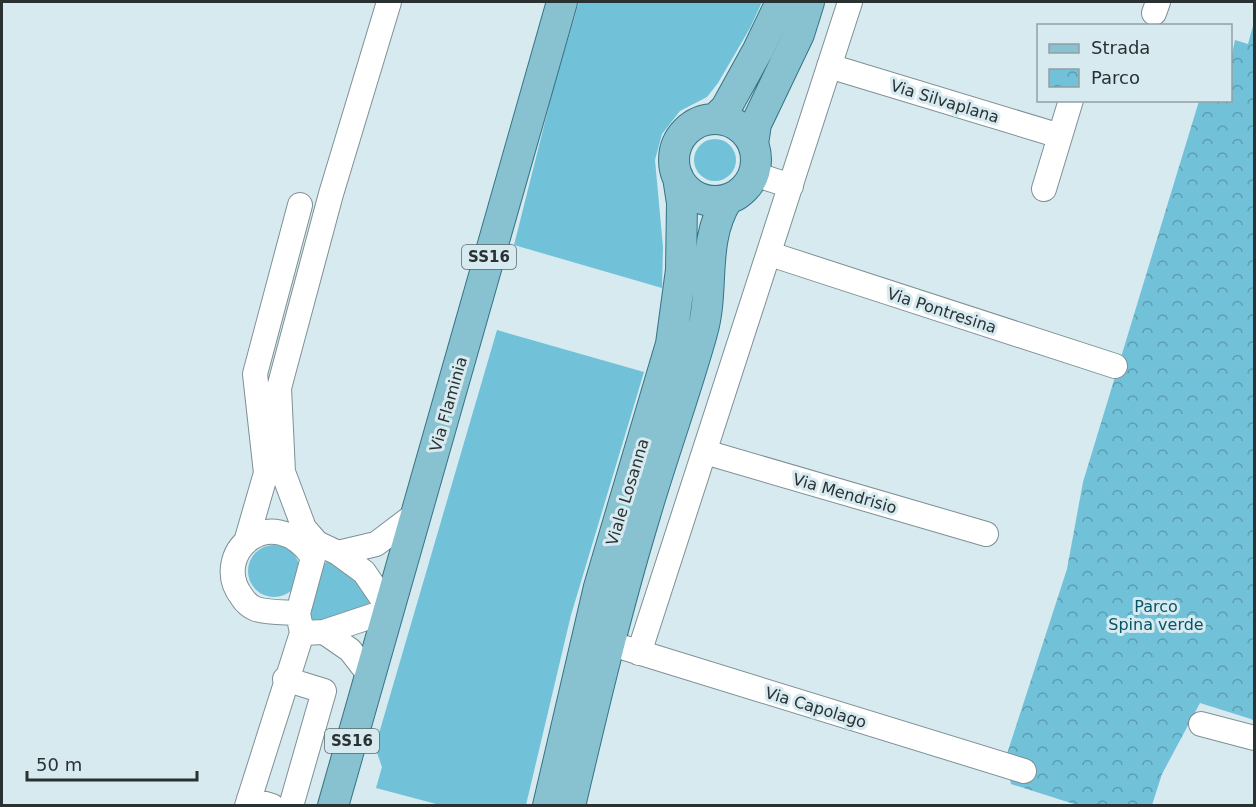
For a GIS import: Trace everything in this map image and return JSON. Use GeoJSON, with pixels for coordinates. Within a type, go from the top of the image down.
{"type":"FeatureCollection","features":[{"type":"Feature","properties":{"kind":"main road","name":"Via Flaminia"},"geometry":{"type":"LineString","coordinates":[[333,806],[562,2]]}},
{"type":"Feature","properties":{"kind":"main road"},"geometry":{"type":"LineString","coordinates":[[715,119],[726,108],[781,2]]}},
{"type":"Feature","properties":{"kind":"main road"},"geometry":{"type":"LineString","coordinates":[[753,144],[759,117],[799,34],[809,2]]}},
{"type":"Feature","properties":{"kind":"main road"},"geometry":{"type":"LineString","coordinates":[[715,119],[727,120],[739,126],[748,135],[757,161],[754,174]]}},
{"type":"Feature","properties":{"kind":"main road","name":"Viale Losanna"},"geometry":{"type":"LineString","coordinates":[[548,806],[599,587],[671,344],[682,261],[682,203],[674,159],[676,147],[682,135],[691,126],[715,119]]}},
{"type":"Feature","properties":{"kind":"main road","name":"Viale Losanna"},"geometry":{"type":"LineString","coordinates":[[570,806],[608,644],[645,514],[703,330],[712,237],[719,213],[727,200],[738,195],[748,186],[754,174]]}},
{"type":"Feature","properties":{"kind":"main road"},"geometry":{"type":"LineString","coordinates":[[678,177],[690,193],[702,199],[727,200]]}},
{"type":"Feature","properties":{"kind":"street"},"geometry":{"type":"LineString","coordinates":[[323,551],[304,528],[283,472],[279,387],[331,194],[389,2]]}},
{"type":"Feature","properties":{"kind":"street"},"geometry":{"type":"LineString","coordinates":[[639,653],[850,2]]}},
{"type":"Feature","properties":{"kind":"street","name":"Via Silvaplana"},"geometry":{"type":"LineString","coordinates":[[829,66],[1060,136]]}},
{"type":"Feature","properties":{"kind":"street"},"geometry":{"type":"LineString","coordinates":[[1044,189],[1070,102]]}},
{"type":"Feature","properties":{"kind":"street"},"geometry":{"type":"LineString","coordinates":[[754,174],[791,186]]}},
{"type":"Feature","properties":{"kind":"street"},"geometry":{"type":"LineString","coordinates":[[246,542],[266,473],[255,375],[300,205]]}},
{"type":"Feature","properties":{"kind":"street","name":"Via Pontresina"},"geometry":{"type":"LineString","coordinates":[[770,254],[1115,366]]}},
{"type":"Feature","properties":{"kind":"street","name":"Via Mendrisio"},"geometry":{"type":"LineString","coordinates":[[705,452],[986,534]]}},
{"type":"Feature","properties":{"kind":"street"},"geometry":{"type":"LineString","coordinates":[[323,551],[376,544],[417,513]]}},
{"type":"Feature","properties":{"kind":"street"},"geometry":{"type":"LineString","coordinates":[[308,626],[390,610],[364,572],[296,538],[283,532],[270,531],[246,542],[238,552],[233,565],[233,578],[237,591],[245,602],[256,609],[308,626],[350,650],[371,677]]}},
{"type":"Feature","properties":{"kind":"street"},"geometry":{"type":"LineString","coordinates":[[256,804],[285,679],[308,626],[323,551]]}},
{"type":"Feature","properties":{"kind":"street","name":"Via Capolago"},"geometry":{"type":"LineString","coordinates":[[608,644],[1024,771]]}},
{"type":"Feature","properties":{"kind":"street"},"geometry":{"type":"LineString","coordinates":[[285,679],[324,692],[291,806]]}},
{"type":"Feature","properties":{"kind":"street"},"geometry":{"type":"LineString","coordinates":[[1201,724],[1254,738]]}},
{"type":"Feature","properties":{"kind":"green space"},"geometry":{"type":"Polygon","coordinates":[[[579,2],[762,2],[750,28],[718,83],[707,97],[680,111],[662,134],[655,160],[663,247],[662,288],[514,245],[553,90],[579,2]]]}},
{"type":"Feature","properties":{"kind":"green space","name":"Parco Spina verde"},"geometry":{"type":"Polygon","coordinates":[[[1254,22],[1254,720],[1200,703],[1162,774],[1152,805],[1077,805],[1011,784],[1006,757],[1067,569],[1083,482],[1199,102],[1232,102],[1232,54],[1235,40],[1248,44],[1254,22]]]}},
{"type":"Feature","properties":{"kind":"green space"},"geometry":{"type":"Polygon","coordinates":[[[715,139],[730,145],[736,160],[730,175],[715,181],[700,175],[694,160],[700,145],[715,139]]]}},
{"type":"Feature","properties":{"kind":"green space"},"geometry":{"type":"Polygon","coordinates":[[[497,330],[644,372],[571,615],[526,805],[440,805],[376,788],[382,767],[375,747],[497,330]]]}},
{"type":"Feature","properties":{"kind":"green space"},"geometry":{"type":"Polygon","coordinates":[[[269,545],[279,545],[293,552],[300,571],[293,590],[279,597],[269,597],[259,593],[252,586],[248,576],[248,566],[252,556],[259,549],[269,545]]]}},
{"type":"Feature","properties":{"kind":"green space"},"geometry":{"type":"Polygon","coordinates":[[[328,561],[360,580],[370,602],[364,610],[316,622],[311,618],[310,613],[323,565],[328,561]]]}}]}
